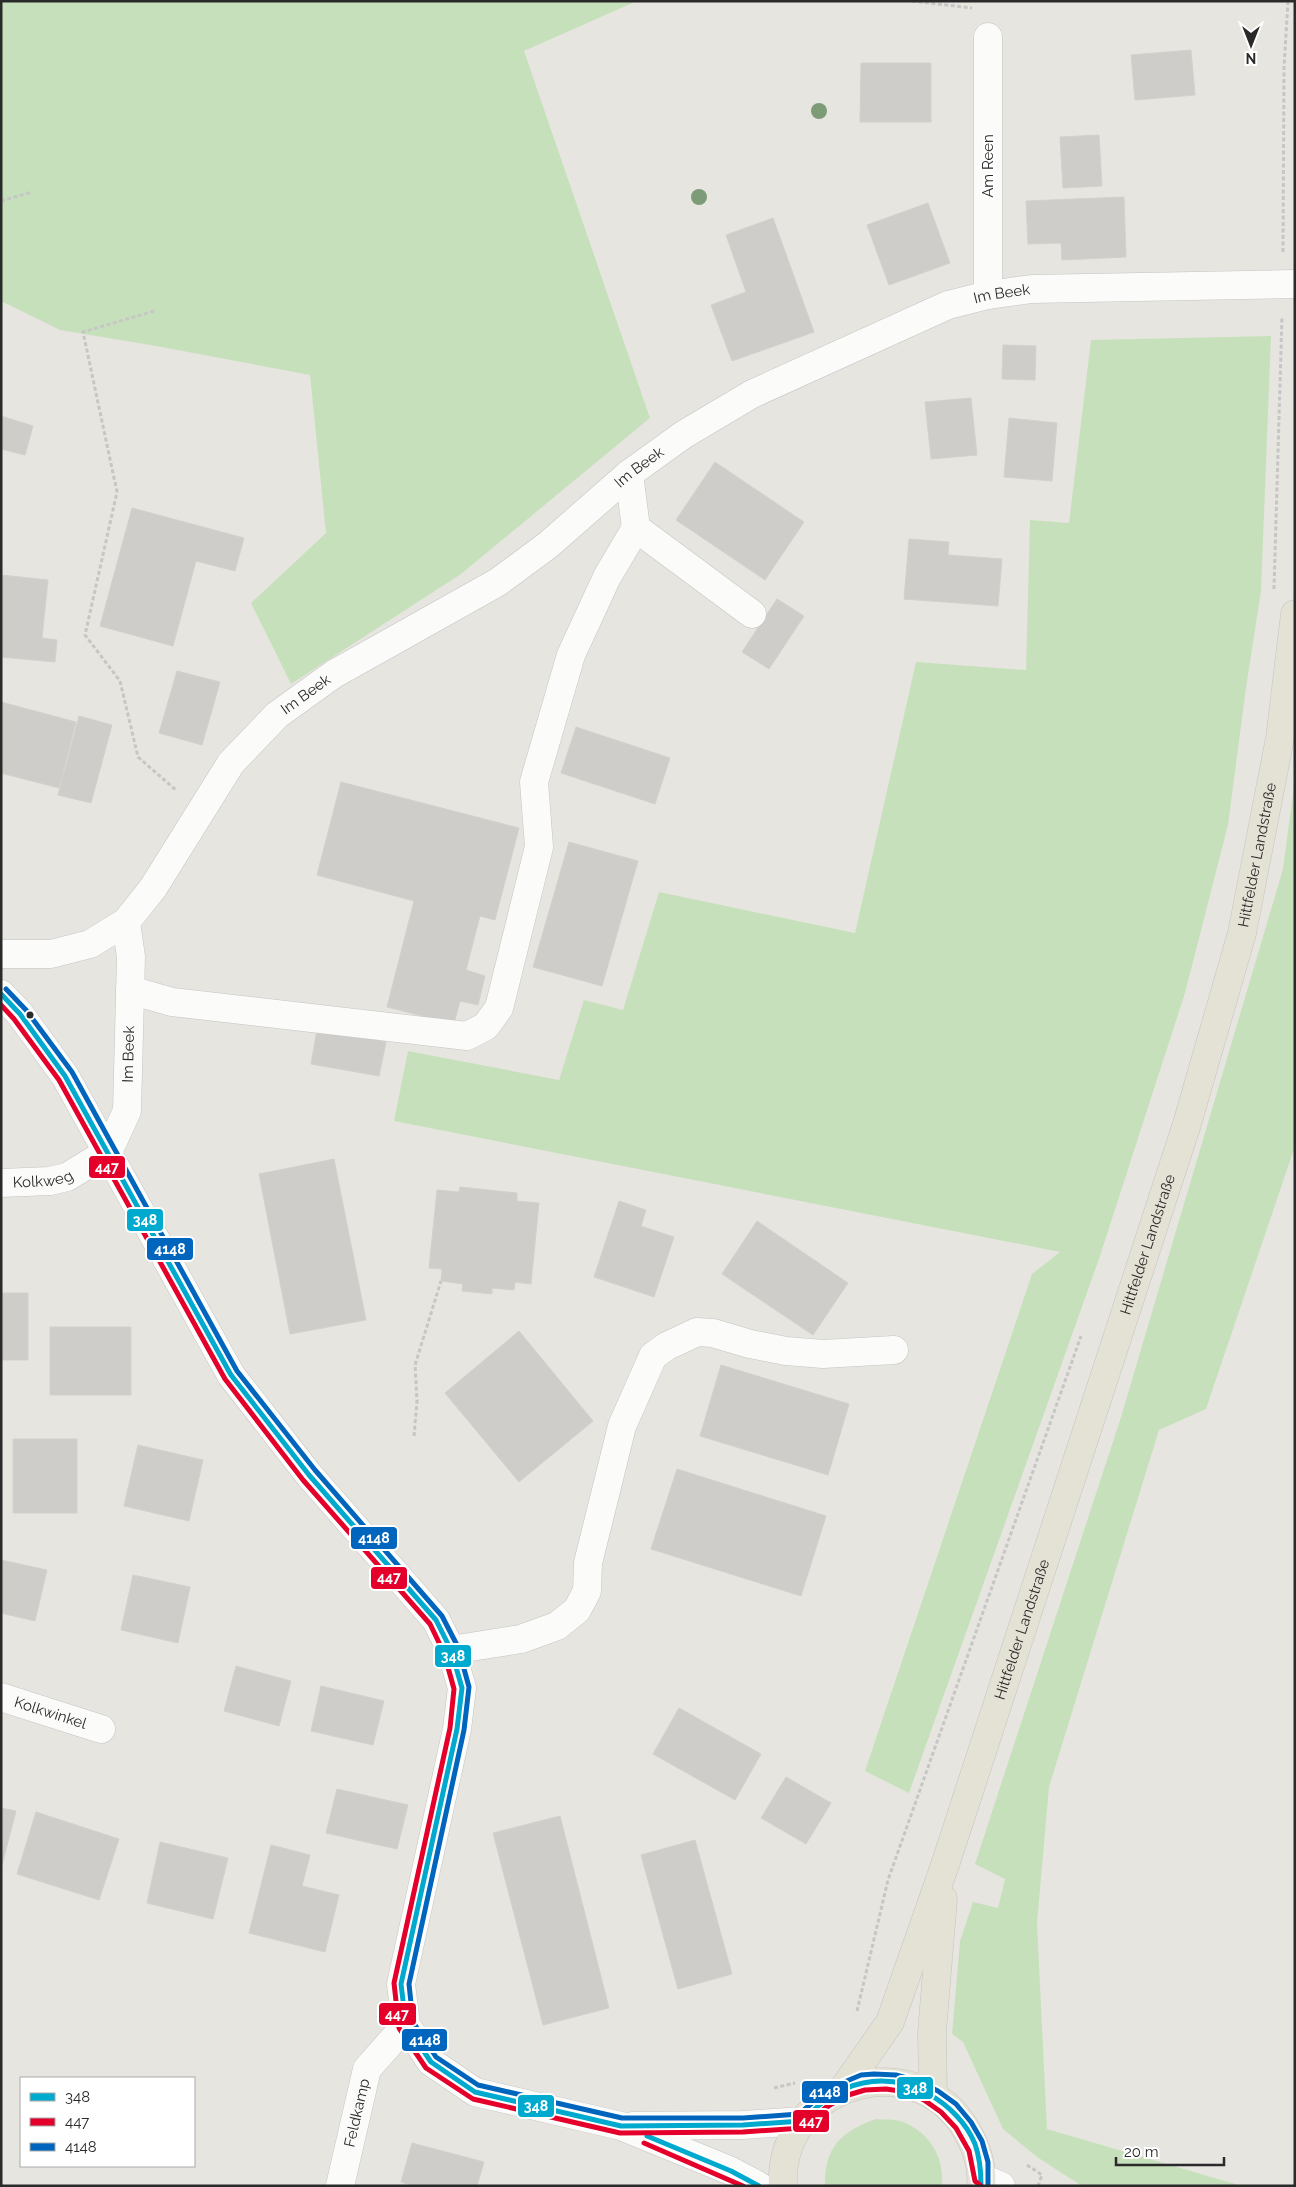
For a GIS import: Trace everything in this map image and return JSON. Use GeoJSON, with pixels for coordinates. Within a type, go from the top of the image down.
{"type":"FeatureCollection","features":[{"type":"Feature","properties":{"kind":"main road","name":"Hittfelder Landstraße"},"geometry":{"type":"LineString","coordinates":[[843,2089],[890,2022],[946,1862],[1187,1124],[1242,933],[1280,738],[1295,614]]}},
{"type":"Feature","properties":{"kind":"main road","name":"Hittfelder Landstraße"},"geometry":{"type":"LineString","coordinates":[[933,2095],[932,2032],[946,1862]]}},
{"type":"Feature","properties":{"kind":"main road","name":"Hittfelder Landstraße"},"geometry":{"type":"LineString","coordinates":[[783,2186],[782,2172],[789,2145],[802,2121],[821,2102],[843,2089],[874,2081],[904,2084],[933,2095],[958,2116],[975,2146],[988,2183]]}},
{"type":"Feature","properties":{"kind":"street","name":"Am Reen"},"geometry":{"type":"LineString","coordinates":[[988,37],[988,295]]}},
{"type":"Feature","properties":{"kind":"street","name":"Im Beek"},"geometry":{"type":"LineString","coordinates":[[1,954],[51,954],[90,944],[126,922],[153,888],[231,763],[277,715],[334,674],[498,582],[548,545],[629,474],[683,435],[752,394],[948,305],[988,295],[1032,289],[1295,284]]}},
{"type":"Feature","properties":{"kind":"street"},"geometry":{"type":"LineString","coordinates":[[130,990],[172,1002],[467,1036],[486,1026],[498,1008],[539,847],[534,782],[571,655],[607,577],[636,528],[629,474]]}},
{"type":"Feature","properties":{"kind":"street"},"geometry":{"type":"LineString","coordinates":[[636,528],[752,614]]}},
{"type":"Feature","properties":{"kind":"street","name":"Im Beek"},"geometry":{"type":"LineString","coordinates":[[108,1152],[127,1111],[131,957],[126,922]]}},
{"type":"Feature","properties":{"kind":"street"},"geometry":{"type":"LineString","coordinates":[[1,994],[20,1014],[65,1076],[230,1375],[309,1475],[436,1620],[450,1650],[462,1688],[457,1729],[401,1984],[406,2025],[431,2062],[475,2092],[621,2126],[731,2171],[759,2186]]}},
{"type":"Feature","properties":{"kind":"street","name":"Kolkweg"},"geometry":{"type":"LineString","coordinates":[[1,1184],[50,1181],[67,1177],[108,1152]]}},
{"type":"Feature","properties":{"kind":"street"},"geometry":{"type":"LineString","coordinates":[[450,1650],[521,1639],[557,1626],[578,1610],[587,1591],[588,1563],[622,1426],[653,1356],[667,1346],[697,1332],[713,1333],[750,1344],[786,1351],[823,1354],[894,1350]]}},
{"type":"Feature","properties":{"kind":"street","name":"Kolkwinkel"},"geometry":{"type":"LineString","coordinates":[[1,1697],[101,1729]]}},
{"type":"Feature","properties":{"kind":"street","name":"Feldkamp"},"geometry":{"type":"LineString","coordinates":[[340,2186],[367,2069],[406,2025]]}},
{"type":"Feature","properties":{"kind":"street"},"geometry":{"type":"LineString","coordinates":[[621,2126],[744,2125],[802,2121]]}},
{"type":"Feature","properties":{"kind":"path"},"geometry":{"type":"LineString","coordinates":[[912,1],[980,9]]}},
{"type":"Feature","properties":{"kind":"path"},"geometry":{"type":"LineString","coordinates":[[1283,252],[1284,68],[1288,1]]}},
{"type":"Feature","properties":{"kind":"path"},"geometry":{"type":"LineString","coordinates":[[1,201],[32,192]]}},
{"type":"Feature","properties":{"kind":"path"},"geometry":{"type":"LineString","coordinates":[[154,311],[83,332],[117,492],[86,635],[120,681],[138,757],[200,811]]}},
{"type":"Feature","properties":{"kind":"path"},"geometry":{"type":"LineString","coordinates":[[1274,593],[1282,314]]}},
{"type":"Feature","properties":{"kind":"path"},"geometry":{"type":"LineString","coordinates":[[414,1436],[417,1401],[415,1365],[441,1281]]}},
{"type":"Feature","properties":{"kind":"path"},"geometry":{"type":"LineString","coordinates":[[855,2016],[888,1880],[1083,1330]]}},
{"type":"Feature","properties":{"kind":"path"},"geometry":{"type":"LineString","coordinates":[[769,2090],[802,2080]]}},
{"type":"Feature","properties":{"kind":"green space"},"geometry":{"type":"Polygon","coordinates":[[[1,1],[637,1],[524,51],[650,418],[461,574],[291,684],[251,603],[326,533],[310,375],[60,330],[1,301],[1,1]]]}},
{"type":"Feature","properties":{"kind":"green space"},"geometry":{"type":"Polygon","coordinates":[[[1271,336],[1261,591],[1228,825],[1185,993],[1099,1259],[909,1793],[865,1771],[1032,1274],[1060,1252],[394,1121],[408,1051],[559,1080],[584,1000],[623,1010],[659,892],[855,933],[916,662],[1026,670],[1030,520],[1069,523],[1091,340],[1271,336]]]}},
{"type":"Feature","properties":{"kind":"green space"},"geometry":{"type":"Polygon","coordinates":[[[1295,779],[1295,1146],[1206,1409],[1159,1430],[1049,1787],[1037,1923],[1047,2129],[1242,2186],[1082,2186],[1037,2157],[1003,2129],[963,2042],[952,2034],[960,1941],[973,1902],[998,1908],[1005,1879],[975,1864],[1121,1417],[1283,869],[1295,779]]]}},
{"type":"Feature","properties":{"kind":"green space"},"geometry":{"type":"Polygon","coordinates":[[[876,2119],[896,2120],[907,2124],[925,2136],[937,2153],[942,2175],[942,2186],[825,2186],[825,2173],[828,2161],[831,2151],[837,2143],[853,2129],[876,2119]]]}},
{"type":"Feature","properties":{"kind":"building"},"geometry":{"type":"Polygon","coordinates":[[[1191,50],[1195,95],[1135,100],[1131,55],[1191,50]]]}},
{"type":"Feature","properties":{"kind":"building"},"geometry":{"type":"Polygon","coordinates":[[[861,63],[931,63],[931,122],[860,122],[861,63]]]}},
{"type":"Feature","properties":{"kind":"building"},"geometry":{"type":"Polygon","coordinates":[[[1099,135],[1102,186],[1063,188],[1060,137],[1099,135]]]}},
{"type":"Feature","properties":{"kind":"building"},"geometry":{"type":"Polygon","coordinates":[[[1124,197],[1126,257],[1062,260],[1061,243],[1028,244],[1026,201],[1124,197]]]}},
{"type":"Feature","properties":{"kind":"building"},"geometry":{"type":"Polygon","coordinates":[[[928,203],[950,263],[889,285],[867,225],[928,203]]]}},
{"type":"Feature","properties":{"kind":"building"},"geometry":{"type":"Polygon","coordinates":[[[773,218],[814,332],[732,361],[711,305],[746,292],[726,235],[773,218]]]}},
{"type":"Feature","properties":{"kind":"building"},"geometry":{"type":"Polygon","coordinates":[[[1003,345],[1036,346],[1035,380],[1002,379],[1003,345]]]}},
{"type":"Feature","properties":{"kind":"building"},"geometry":{"type":"Polygon","coordinates":[[[971,398],[977,455],[931,459],[925,402],[971,398]]]}},
{"type":"Feature","properties":{"kind":"building"},"geometry":{"type":"Polygon","coordinates":[[[1,416],[33,426],[25,455],[1,449],[1,416]]]}},
{"type":"Feature","properties":{"kind":"building"},"geometry":{"type":"Polygon","coordinates":[[[1009,418],[1057,423],[1052,481],[1004,477],[1009,418]]]}},
{"type":"Feature","properties":{"kind":"building"},"geometry":{"type":"Polygon","coordinates":[[[715,462],[804,522],[765,580],[676,520],[715,462]]]}},
{"type":"Feature","properties":{"kind":"building"},"geometry":{"type":"Polygon","coordinates":[[[132,508],[244,538],[235,571],[196,561],[173,646],[100,626],[132,508]]]}},
{"type":"Feature","properties":{"kind":"building"},"geometry":{"type":"Polygon","coordinates":[[[909,539],[949,542],[948,555],[1002,559],[998,606],[904,599],[909,539]]]}},
{"type":"Feature","properties":{"kind":"building"},"geometry":{"type":"Polygon","coordinates":[[[1,575],[48,580],[42,638],[57,640],[55,662],[1,657],[1,575]]]}},
{"type":"Feature","properties":{"kind":"building"},"geometry":{"type":"Polygon","coordinates":[[[777,599],[804,616],[769,669],[742,652],[777,599]]]}},
{"type":"Feature","properties":{"kind":"building"},"geometry":{"type":"Polygon","coordinates":[[[177,671],[220,682],[202,745],[159,733],[177,671]]]}},
{"type":"Feature","properties":{"kind":"building"},"geometry":{"type":"Polygon","coordinates":[[[1,702],[76,722],[59,788],[1,773],[1,702]]]}},
{"type":"Feature","properties":{"kind":"building"},"geometry":{"type":"Polygon","coordinates":[[[79,716],[112,725],[91,803],[58,795],[79,716]]]}},
{"type":"Feature","properties":{"kind":"building"},"geometry":{"type":"Polygon","coordinates":[[[576,727],[670,758],[655,804],[561,773],[576,727]]]}},
{"type":"Feature","properties":{"kind":"building"},"geometry":{"type":"Polygon","coordinates":[[[341,782],[519,828],[495,920],[480,916],[466,970],[485,976],[478,1005],[460,1001],[454,1024],[387,1007],[414,901],[317,875],[341,782]]]}},
{"type":"Feature","properties":{"kind":"building"},"geometry":{"type":"Polygon","coordinates":[[[569,842],[638,861],[602,986],[533,967],[569,842]]]}},
{"type":"Feature","properties":{"kind":"building"},"geometry":{"type":"Polygon","coordinates":[[[317,1030],[386,1042],[379,1076],[311,1064],[317,1030]]]}},
{"type":"Feature","properties":{"kind":"building"},"geometry":{"type":"Polygon","coordinates":[[[334,1159],[366,1320],[290,1334],[259,1174],[334,1159]]]}},
{"type":"Feature","properties":{"kind":"building"},"geometry":{"type":"Polygon","coordinates":[[[460,1187],[517,1193],[517,1201],[539,1203],[531,1284],[515,1282],[514,1290],[492,1288],[492,1294],[462,1291],[463,1284],[441,1281],[442,1269],[429,1268],[437,1190],[459,1192],[460,1187]]]}},
{"type":"Feature","properties":{"kind":"building"},"geometry":{"type":"Polygon","coordinates":[[[619,1201],[646,1210],[641,1226],[674,1237],[654,1297],[594,1277],[619,1201]]]}},
{"type":"Feature","properties":{"kind":"building"},"geometry":{"type":"Polygon","coordinates":[[[757,1221],[848,1283],[813,1335],[722,1274],[757,1221]]]}},
{"type":"Feature","properties":{"kind":"building"},"geometry":{"type":"Polygon","coordinates":[[[1,1293],[28,1293],[28,1360],[1,1360],[1,1293]]]}},
{"type":"Feature","properties":{"kind":"building"},"geometry":{"type":"Polygon","coordinates":[[[50,1327],[131,1327],[131,1395],[50,1395],[50,1327]]]}},
{"type":"Feature","properties":{"kind":"building"},"geometry":{"type":"Polygon","coordinates":[[[519,1331],[593,1421],[519,1482],[445,1393],[519,1331]]]}},
{"type":"Feature","properties":{"kind":"building"},"geometry":{"type":"Polygon","coordinates":[[[721,1365],[849,1404],[828,1475],[700,1436],[721,1365]]]}},
{"type":"Feature","properties":{"kind":"building"},"geometry":{"type":"Polygon","coordinates":[[[13,1439],[77,1439],[77,1513],[13,1513],[13,1439]]]}},
{"type":"Feature","properties":{"kind":"building"},"geometry":{"type":"Polygon","coordinates":[[[138,1445],[203,1460],[189,1521],[124,1506],[138,1445]]]}},
{"type":"Feature","properties":{"kind":"building"},"geometry":{"type":"Polygon","coordinates":[[[677,1469],[826,1516],[801,1596],[651,1549],[677,1469]]]}},
{"type":"Feature","properties":{"kind":"building"},"geometry":{"type":"Polygon","coordinates":[[[1,1560],[47,1570],[35,1621],[1,1613],[1,1560]]]}},
{"type":"Feature","properties":{"kind":"building"},"geometry":{"type":"Polygon","coordinates":[[[133,1575],[190,1587],[178,1643],[121,1630],[133,1575]]]}},
{"type":"Feature","properties":{"kind":"building"},"geometry":{"type":"Polygon","coordinates":[[[236,1666],[291,1681],[279,1726],[224,1711],[236,1666]]]}},
{"type":"Feature","properties":{"kind":"building"},"geometry":{"type":"Polygon","coordinates":[[[321,1686],[384,1701],[373,1745],[311,1731],[321,1686]]]}},
{"type":"Feature","properties":{"kind":"building"},"geometry":{"type":"Polygon","coordinates":[[[679,1708],[761,1754],[735,1800],[653,1754],[679,1708]]]}},
{"type":"Feature","properties":{"kind":"building"},"geometry":{"type":"Polygon","coordinates":[[[786,1777],[831,1803],[806,1844],[761,1818],[786,1777]]]}},
{"type":"Feature","properties":{"kind":"building"},"geometry":{"type":"Polygon","coordinates":[[[337,1789],[408,1805],[397,1849],[326,1833],[337,1789]]]}},
{"type":"Feature","properties":{"kind":"building"},"geometry":{"type":"Polygon","coordinates":[[[1,1808],[16,1811],[1,1869],[1,1808]]]}},
{"type":"Feature","properties":{"kind":"building"},"geometry":{"type":"Polygon","coordinates":[[[36,1812],[119,1839],[99,1900],[17,1874],[36,1812]]]}},
{"type":"Feature","properties":{"kind":"building"},"geometry":{"type":"Polygon","coordinates":[[[560,1816],[609,2008],[543,2025],[493,1833],[560,1816]]]}},
{"type":"Feature","properties":{"kind":"building"},"geometry":{"type":"Polygon","coordinates":[[[695,1840],[732,1974],[678,1989],[641,1855],[695,1840]]]}},
{"type":"Feature","properties":{"kind":"building"},"geometry":{"type":"Polygon","coordinates":[[[160,1842],[228,1858],[213,1919],[147,1903],[160,1842]]]}},
{"type":"Feature","properties":{"kind":"building"},"geometry":{"type":"Polygon","coordinates":[[[271,1845],[310,1855],[302,1886],[339,1895],[325,1952],[249,1933],[271,1845]]]}},
{"type":"Feature","properties":{"kind":"building"},"geometry":{"type":"Polygon","coordinates":[[[412,2143],[484,2162],[477,2186],[413,2186],[401,2182],[412,2143]]]}},
{"type":"Feature","properties":{"kind":"transit line","name":"4148"},"geometry":{"type":"LineString","coordinates":[[6,989],[26,1010],[72,1072],[237,1371],[315,1470],[442,1616],[458,1647],[469,1687],[464,1730],[409,1984],[413,2022],[436,2057],[478,2085],[622,2118],[743,2118],[799,2114],[830,2088],[861,2075],[896,2075],[918,2081],[938,2091],[956,2104],[971,2122],[982,2141],[988,2162],[988,2186]]}},
{"type":"Feature","properties":{"kind":"transit line","name":"348"},"geometry":{"type":"LineString","coordinates":[[1,994],[20,1014],[65,1076],[231,1375],[309,1475],[436,1620],[451,1650],[462,1688],[457,1729],[401,1984],[406,2025],[431,2062],[475,2092],[621,2126],[743,2125],[802,2121]]}},
{"type":"Feature","properties":{"kind":"transit line","name":"447"},"geometry":{"type":"LineString","coordinates":[[1,1005],[14,1019],[59,1080],[225,1379],[303,1480],[430,1624],[444,1653],[454,1689],[450,1728],[394,1983],[399,2028],[426,2068],[473,2099],[620,2133],[743,2132],[803,2128],[825,2108],[845,2096],[865,2090],[886,2089],[906,2092],[924,2100],[941,2112],[956,2128],[969,2151],[975,2181],[981,2186]]}},
{"type":"Feature","properties":{"kind":"transit line","name":"348"},"geometry":{"type":"LineString","coordinates":[[802,2121],[829,2098],[854,2085],[880,2081],[913,2087],[929,2094],[944,2104],[967,2129],[978,2154],[981,2186]]}},
{"type":"Feature","properties":{"kind":"transit line","name":"348"},"geometry":{"type":"LineString","coordinates":[[647,2136],[731,2171],[759,2186]]}},
{"type":"Feature","properties":{"kind":"transit line","name":"447"},"geometry":{"type":"LineString","coordinates":[[644,2143],[743,2186]]}}]}
